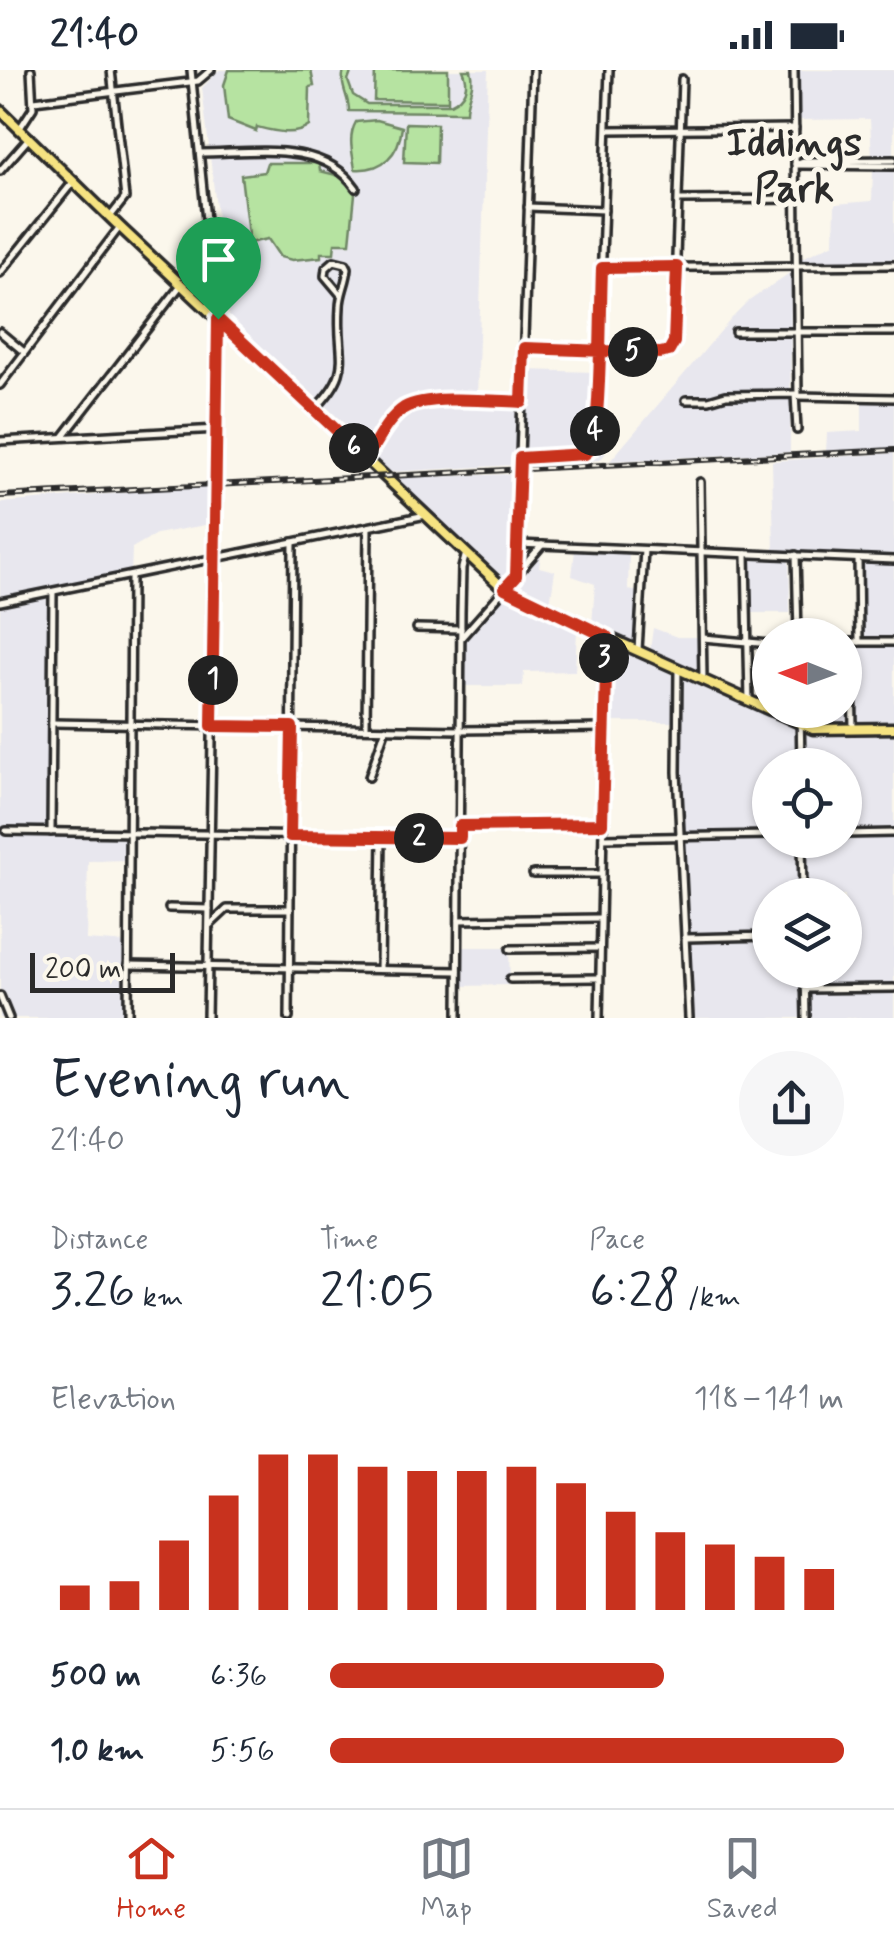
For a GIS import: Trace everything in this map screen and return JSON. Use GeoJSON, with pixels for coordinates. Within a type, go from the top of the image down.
{"type":"FeatureCollection","features":[{"type":"Feature","properties":{"kind":"main road"},"geometry":{"type":"LineString","coordinates":[[0,110],[505,588],[750,701]]}},
{"type":"Feature","properties":{"kind":"main road"},"geometry":{"type":"LineString","coordinates":[[811,728],[853,728]]}},
{"type":"Feature","properties":{"kind":"main road"},"geometry":{"type":"LineString","coordinates":[[862,728],[894,728]]}},
{"type":"Feature","properties":{"kind":"street"},"geometry":{"type":"LineString","coordinates":[[19,128],[34,100],[31,70]]}},
{"type":"Feature","properties":{"kind":"street"},"geometry":{"type":"LineString","coordinates":[[110,217],[125,198],[111,70]]}},
{"type":"Feature","properties":{"kind":"street"},"geometry":{"type":"LineString","coordinates":[[190,70],[219,350],[208,1018]]}},
{"type":"Feature","properties":{"kind":"street"},"geometry":{"type":"LineString","coordinates":[[34,100],[192,82],[203,79],[211,70]]}},
{"type":"Feature","properties":{"kind":"street"},"geometry":{"type":"LineString","coordinates":[[516,576],[533,70]]}},
{"type":"Feature","properties":{"kind":"street"},"geometry":{"type":"LineString","coordinates":[[520,458],[585,454],[594,446],[609,70]]}},
{"type":"Feature","properties":{"kind":"street"},"geometry":{"type":"LineString","coordinates":[[794,70],[797,430]]}},
{"type":"Feature","properties":{"kind":"street"},"geometry":{"type":"LineString","coordinates":[[524,348],[660,353],[671,350],[682,79]]}},
{"type":"Feature","properties":{"kind":"street"},"geometry":{"type":"LineString","coordinates":[[607,130],[795,128]]}},
{"type":"Feature","properties":{"kind":"street"},"geometry":{"type":"LineString","coordinates":[[0,171],[29,138]]}},
{"type":"Feature","properties":{"kind":"street"},"geometry":{"type":"LineString","coordinates":[[200,153],[313,156],[339,169],[356,188]]}},
{"type":"Feature","properties":{"kind":"street"},"geometry":{"type":"LineString","coordinates":[[795,164],[894,163]]}},
{"type":"Feature","properties":{"kind":"street"},"geometry":{"type":"LineString","coordinates":[[0,273],[73,182]]}},
{"type":"Feature","properties":{"kind":"street"},"geometry":{"type":"LineString","coordinates":[[680,200],[795,199]]}},
{"type":"Feature","properties":{"kind":"street"},"geometry":{"type":"LineString","coordinates":[[528,207],[604,210]]}},
{"type":"Feature","properties":{"kind":"street"},"geometry":{"type":"LineString","coordinates":[[0,385],[120,227]]}},
{"type":"Feature","properties":{"kind":"street"},"geometry":{"type":"LineString","coordinates":[[314,410],[334,390],[342,368],[341,295],[348,268],[337,261],[329,264],[325,273],[341,295]]}},
{"type":"Feature","properties":{"kind":"street"},"geometry":{"type":"LineString","coordinates":[[602,268],[894,265]]}},
{"type":"Feature","properties":{"kind":"street"},"geometry":{"type":"LineString","coordinates":[[63,437],[181,284]]}},
{"type":"Feature","properties":{"kind":"street"},"geometry":{"type":"LineString","coordinates":[[0,332],[24,352]]}},
{"type":"Feature","properties":{"kind":"street"},"geometry":{"type":"LineString","coordinates":[[735,332],[894,332]]}},
{"type":"Feature","properties":{"kind":"street"},"geometry":{"type":"LineString","coordinates":[[219,350],[228,341],[241,341]]}},
{"type":"Feature","properties":{"kind":"street"},"geometry":{"type":"LineString","coordinates":[[686,400],[709,400],[726,394],[894,398]]}},
{"type":"Feature","properties":{"kind":"street"},"geometry":{"type":"LineString","coordinates":[[366,458],[394,416],[409,406],[438,401],[522,402]]}},
{"type":"Feature","properties":{"kind":"street"},"geometry":{"type":"LineString","coordinates":[[0,441],[218,429]]}},
{"type":"Feature","properties":{"kind":"street"},"geometry":{"type":"LineString","coordinates":[[700,482],[703,680]]}},
{"type":"Feature","properties":{"kind":"street"},"geometry":{"type":"LineString","coordinates":[[0,602],[426,515]]}},
{"type":"Feature","properties":{"kind":"street"},"geometry":{"type":"LineString","coordinates":[[366,728],[368,527]]}},
{"type":"Feature","properties":{"kind":"street"},"geometry":{"type":"LineString","coordinates":[[289,1018],[293,542]]}},
{"type":"Feature","properties":{"kind":"street"},"geometry":{"type":"LineString","coordinates":[[518,544],[894,560]]}},
{"type":"Feature","properties":{"kind":"street"},"geometry":{"type":"LineString","coordinates":[[461,638],[542,545]]}},
{"type":"Feature","properties":{"kind":"street"},"geometry":{"type":"LineString","coordinates":[[638,650],[644,550]]}},
{"type":"Feature","properties":{"kind":"street"},"geometry":{"type":"LineString","coordinates":[[458,1018],[462,568],[466,554]]}},
{"type":"Feature","properties":{"kind":"street"},"geometry":{"type":"LineString","coordinates":[[746,554],[750,701]]}},
{"type":"Feature","properties":{"kind":"street"},"geometry":{"type":"LineString","coordinates":[[796,554],[798,618]]}},
{"type":"Feature","properties":{"kind":"street"},"geometry":{"type":"LineString","coordinates":[[858,558],[859,618]]}},
{"type":"Feature","properties":{"kind":"street"},"geometry":{"type":"LineString","coordinates":[[128,1018],[131,576]]}},
{"type":"Feature","properties":{"kind":"street"},"geometry":{"type":"LineString","coordinates":[[51,832],[53,592]]}},
{"type":"Feature","properties":{"kind":"street"},"geometry":{"type":"LineString","coordinates":[[417,628],[461,629]]}},
{"type":"Feature","properties":{"kind":"street"},"geometry":{"type":"LineString","coordinates":[[598,1018],[607,637]]}},
{"type":"Feature","properties":{"kind":"street"},"geometry":{"type":"LineString","coordinates":[[703,638],[752,644]]}},
{"type":"Feature","properties":{"kind":"street"},"geometry":{"type":"LineString","coordinates":[[862,642],[894,642]]}},
{"type":"Feature","properties":{"kind":"street"},"geometry":{"type":"LineString","coordinates":[[678,669],[680,836],[689,1018]]}},
{"type":"Feature","properties":{"kind":"street"},"geometry":{"type":"LineString","coordinates":[[52,723],[460,730],[603,728]]}},
{"type":"Feature","properties":{"kind":"street"},"geometry":{"type":"LineString","coordinates":[[370,777],[386,728]]}},
{"type":"Feature","properties":{"kind":"street"},"geometry":{"type":"LineString","coordinates":[[460,826],[602,824]]}},
{"type":"Feature","properties":{"kind":"street"},"geometry":{"type":"LineString","coordinates":[[6,831],[460,838]]}},
{"type":"Feature","properties":{"kind":"street"},"geometry":{"type":"LineString","coordinates":[[862,834],[894,834]]}},
{"type":"Feature","properties":{"kind":"street"},"geometry":{"type":"LineString","coordinates":[[602,838],[752,835]]}},
{"type":"Feature","properties":{"kind":"street"},"geometry":{"type":"LineString","coordinates":[[380,969],[382,837]]}},
{"type":"Feature","properties":{"kind":"street"},"geometry":{"type":"LineString","coordinates":[[533,874],[601,874]]}},
{"type":"Feature","properties":{"kind":"street"},"geometry":{"type":"LineString","coordinates":[[169,908],[209,909]]}},
{"type":"Feature","properties":{"kind":"street"},"geometry":{"type":"LineString","coordinates":[[209,925],[227,908],[290,909]]}},
{"type":"Feature","properties":{"kind":"street"},"geometry":{"type":"LineString","coordinates":[[459,920],[600,918]]}},
{"type":"Feature","properties":{"kind":"street"},"geometry":{"type":"LineString","coordinates":[[686,938],[752,936]]}},
{"type":"Feature","properties":{"kind":"street"},"geometry":{"type":"LineString","coordinates":[[510,949],[600,948]]}},
{"type":"Feature","properties":{"kind":"street"},"geometry":{"type":"LineString","coordinates":[[128,965],[458,971]]}},
{"type":"Feature","properties":{"kind":"street"},"geometry":{"type":"LineString","coordinates":[[510,980],[599,978]]}},
{"type":"Feature","properties":{"kind":"street"},"geometry":{"type":"LineString","coordinates":[[806,1018],[805,989],[894,988]]}},
{"type":"Feature","properties":{"kind":"street"},"geometry":{"type":"LineString","coordinates":[[0,996],[9,1018]]}},
{"type":"Feature","properties":{"kind":"shaded area"},"geometry":{"type":"Polygon","coordinates":[[[219,70],[488,70],[477,398],[410,401],[393,414],[369,447],[229,317],[202,88],[219,70]]]}},
{"type":"Feature","properties":{"kind":"shaded area"},"geometry":{"type":"Polygon","coordinates":[[[797,70],[894,70],[894,158],[872,158],[870,119],[797,120],[797,70]]]}},
{"type":"Feature","properties":{"kind":"shaded area"},"geometry":{"type":"Polygon","coordinates":[[[873,169],[894,169],[894,264],[798,265],[798,260],[834,243],[835,204],[872,201],[873,169]]]}},
{"type":"Feature","properties":{"kind":"shaded area"},"geometry":{"type":"Polygon","coordinates":[[[791,272],[790,452],[610,461],[732,318],[791,272]]]}},
{"type":"Feature","properties":{"kind":"shaded area"},"geometry":{"type":"Polygon","coordinates":[[[525,370],[595,372],[591,446],[596,452],[606,453],[600,460],[523,467],[525,370]]]}},
{"type":"Feature","properties":{"kind":"shaded area"},"geometry":{"type":"Polygon","coordinates":[[[862,401],[894,401],[894,449],[826,452],[827,433],[862,431],[862,401]]]}},
{"type":"Feature","properties":{"kind":"shaded area"},"geometry":{"type":"Polygon","coordinates":[[[517,404],[514,465],[388,472],[372,457],[396,418],[413,407],[517,404]]]}},
{"type":"Feature","properties":{"kind":"shaded area"},"geometry":{"type":"Polygon","coordinates":[[[894,453],[894,554],[774,552],[772,461],[894,453]]]}},
{"type":"Feature","properties":{"kind":"shaded area"},"geometry":{"type":"Polygon","coordinates":[[[515,474],[513,567],[504,579],[394,478],[515,474]]]}},
{"type":"Feature","properties":{"kind":"shaded area"},"geometry":{"type":"Polygon","coordinates":[[[217,485],[216,523],[156,534],[132,548],[131,576],[53,592],[51,831],[129,833],[129,860],[88,861],[86,940],[128,943],[128,1018],[0,1018],[0,503],[217,485]]]}},
{"type":"Feature","properties":{"kind":"shaded area"},"geometry":{"type":"Polygon","coordinates":[[[542,550],[539,567],[555,571],[550,604],[519,591],[519,576],[542,550]]]}},
{"type":"Feature","properties":{"kind":"shaded area"},"geometry":{"type":"Polygon","coordinates":[[[575,550],[629,553],[628,590],[641,592],[636,644],[592,624],[595,584],[572,576],[575,550]]]}},
{"type":"Feature","properties":{"kind":"shaded area"},"geometry":{"type":"Polygon","coordinates":[[[749,556],[789,557],[790,613],[750,613],[749,556]]]}},
{"type":"Feature","properties":{"kind":"shaded area"},"geometry":{"type":"Polygon","coordinates":[[[861,563],[894,564],[894,640],[862,640],[861,563]]]}},
{"type":"Feature","properties":{"kind":"shaded area"},"geometry":{"type":"Polygon","coordinates":[[[503,597],[577,631],[575,671],[524,672],[523,686],[463,686],[464,639],[503,597]]]}},
{"type":"Feature","properties":{"kind":"shaded area"},"geometry":{"type":"Polygon","coordinates":[[[653,628],[677,637],[699,637],[700,668],[695,670],[650,650],[653,628]]]}},
{"type":"Feature","properties":{"kind":"shaded area"},"geometry":{"type":"Polygon","coordinates":[[[894,644],[894,723],[862,723],[862,645],[894,644]]]}},
{"type":"Feature","properties":{"kind":"shaded area"},"geometry":{"type":"Polygon","coordinates":[[[608,645],[673,674],[673,722],[607,722],[608,645]]]}},
{"type":"Feature","properties":{"kind":"shaded area"},"geometry":{"type":"Polygon","coordinates":[[[678,669],[752,702],[752,728],[894,728],[894,1018],[689,1018],[677,772],[678,669]]]}},
{"type":"Feature","properties":{"kind":"shaded area"},"geometry":{"type":"Polygon","coordinates":[[[460,947],[509,947],[510,985],[460,986],[460,947]]]}},
{"type":"Feature","properties":{"kind":"green space"},"geometry":{"type":"Polygon","coordinates":[[[229,70],[311,70],[314,86],[310,87],[309,126],[291,132],[257,127],[256,131],[228,120],[224,85],[229,70]]]}},
{"type":"Feature","properties":{"kind":"green space"},"geometry":{"type":"Polygon","coordinates":[[[344,70],[352,70],[348,81],[353,95],[367,104],[450,104],[465,90],[463,70],[471,70],[466,112],[349,111],[344,70]]]}},
{"type":"Feature","properties":{"kind":"green space"},"geometry":{"type":"Polygon","coordinates":[[[375,70],[448,70],[448,101],[374,100],[375,70]]]}},
{"type":"Feature","properties":{"kind":"green space"},"geometry":{"type":"Polygon","coordinates":[[[377,120],[402,127],[397,145],[381,164],[355,169],[353,128],[356,122],[377,120]]]}},
{"type":"Feature","properties":{"kind":"green space"},"geometry":{"type":"Polygon","coordinates":[[[406,123],[437,124],[436,163],[404,162],[406,123]]]}},
{"type":"Feature","properties":{"kind":"green space"},"geometry":{"type":"Polygon","coordinates":[[[267,163],[319,163],[320,171],[344,177],[355,194],[350,243],[335,243],[334,253],[321,253],[321,257],[292,260],[280,257],[268,239],[249,243],[241,175],[264,172],[267,163]]]}},
{"type":"Feature","properties":{"kind":"railway"},"geometry":{"type":"LineString","coordinates":[[0,496],[894,450]]}},
{"type":"Feature","properties":{"kind":"district","name":"Iddings Park"},"geometry":{"type":"Point","coordinates":[794,164]}},
{"type":"Feature","properties":{"kind":"route"},"geometry":{"type":"LineString","coordinates":[[218,319],[212,726],[292,727],[290,836],[460,838],[460,826],[602,824],[607,637],[505,588],[516,576],[520,458],[585,454],[594,446],[598,395],[599,350],[602,268],[677,267],[674,342],[669,351],[660,353],[599,350],[524,348],[522,402],[438,401],[409,406],[394,416],[366,458],[218,319]]}}]}
